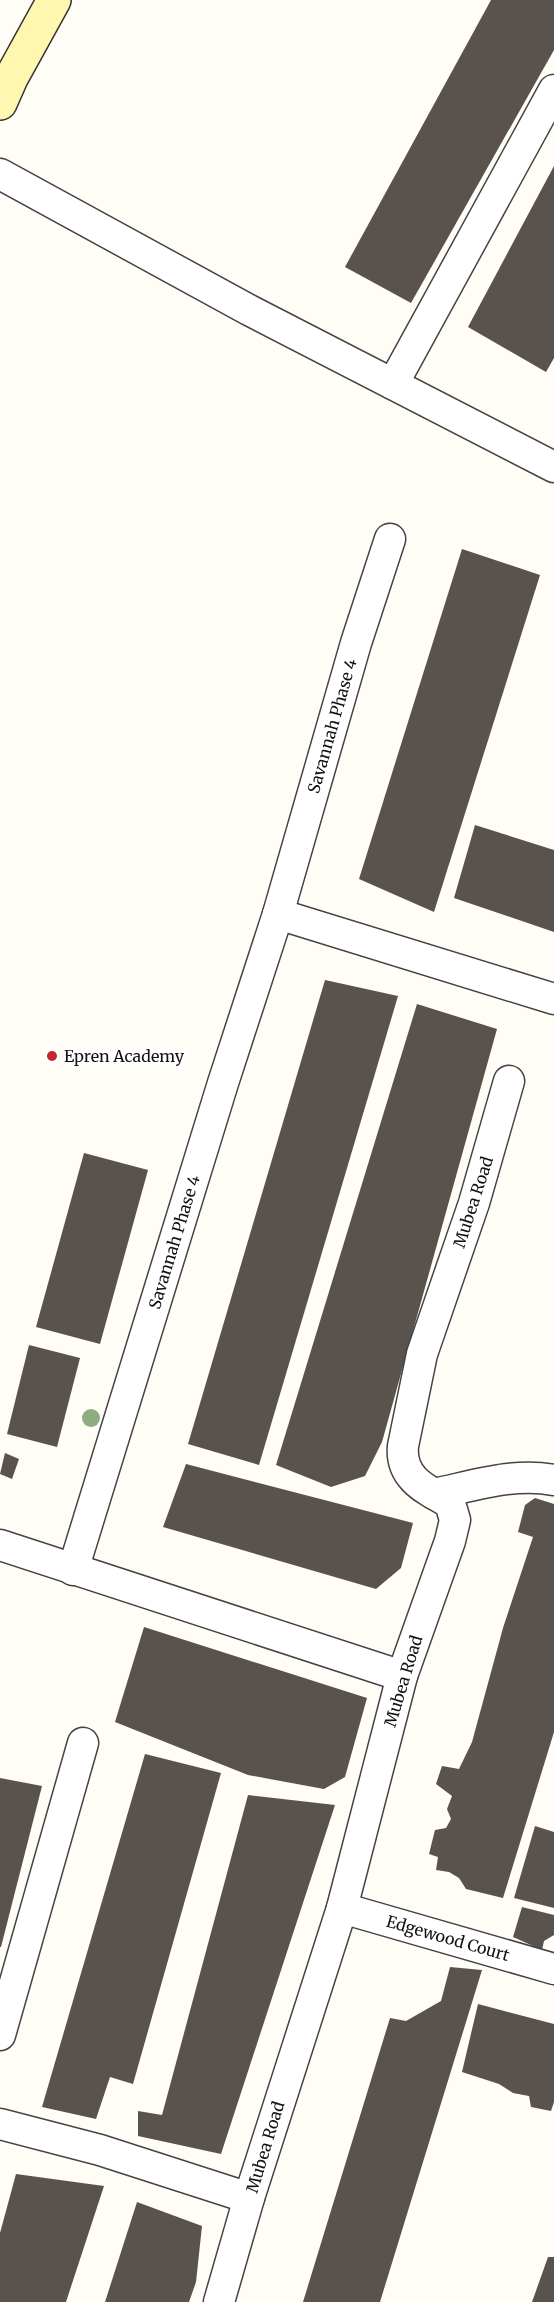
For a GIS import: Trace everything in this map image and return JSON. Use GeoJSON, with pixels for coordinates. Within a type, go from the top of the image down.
{"type":"FeatureCollection","features":[{"type":"Feature","properties":{"kind":"main road"},"geometry":{"type":"LineString","coordinates":[[0,103],[11,78],[54,0]]}},
{"type":"Feature","properties":{"kind":"street"},"geometry":{"type":"LineString","coordinates":[[393,384],[554,90]]}},
{"type":"Feature","properties":{"kind":"street"},"geometry":{"type":"LineString","coordinates":[[0,174],[249,310],[554,467]]}},
{"type":"Feature","properties":{"kind":"street","name":"Savannah Phase 4"},"geometry":{"type":"LineString","coordinates":[[73,1570],[223,1083],[278,914],[356,643],[390,539]]}},
{"type":"Feature","properties":{"kind":"street"},"geometry":{"type":"LineString","coordinates":[[278,914],[554,999]]}},
{"type":"Feature","properties":{"kind":"street","name":"Mubea Road"},"geometry":{"type":"LineString","coordinates":[[219,2302],[249,2198],[342,1908],[402,1676],[450,1541],[455,1520],[450,1503],[411,1478],[402,1459],[403,1446],[422,1354],[477,1193],[509,1081]]}},
{"type":"Feature","properties":{"kind":"street"},"geometry":{"type":"LineString","coordinates":[[434,1494],[511,1478],[535,1476],[554,1480]]}},
{"type":"Feature","properties":{"kind":"street"},"geometry":{"type":"LineString","coordinates":[[0,1545],[402,1676]]}},
{"type":"Feature","properties":{"kind":"street"},"geometry":{"type":"LineString","coordinates":[[0,2034],[83,1743]]}},
{"type":"Feature","properties":{"kind":"street","name":"Edgewood Court"},"geometry":{"type":"LineString","coordinates":[[342,1908],[554,1969]]}},
{"type":"Feature","properties":{"kind":"street"},"geometry":{"type":"LineString","coordinates":[[0,2125],[100,2150],[249,2198]]}},
{"type":"Feature","properties":{"kind":"building"},"geometry":{"type":"Polygon","coordinates":[[[491,0],[554,0],[554,50],[411,303],[345,267],[491,0]]]}},
{"type":"Feature","properties":{"kind":"building"},"geometry":{"type":"Polygon","coordinates":[[[554,166],[554,358],[546,372],[468,327],[554,166]]]}},
{"type":"Feature","properties":{"kind":"building"},"geometry":{"type":"Polygon","coordinates":[[[462,549],[540,575],[434,912],[359,879],[462,549]]]}},
{"type":"Feature","properties":{"kind":"building"},"geometry":{"type":"Polygon","coordinates":[[[475,825],[554,850],[554,932],[454,898],[475,825]]]}},
{"type":"Feature","properties":{"kind":"building"},"geometry":{"type":"Polygon","coordinates":[[[325,980],[398,996],[259,1465],[188,1444],[325,980]]]}},
{"type":"Feature","properties":{"kind":"building"},"geometry":{"type":"Polygon","coordinates":[[[417,1004],[497,1029],[382,1442],[365,1476],[331,1487],[276,1465],[417,1004]]]}},
{"type":"Feature","properties":{"kind":"building"},"geometry":{"type":"Polygon","coordinates":[[[84,1153],[148,1170],[100,1344],[36,1327],[84,1153]]]}},
{"type":"Feature","properties":{"kind":"building"},"geometry":{"type":"Polygon","coordinates":[[[29,1345],[80,1358],[57,1447],[7,1434],[29,1345]]]}},
{"type":"Feature","properties":{"kind":"building"},"geometry":{"type":"Polygon","coordinates":[[[5,1453],[19,1459],[12,1479],[0,1474],[5,1453]]]}},
{"type":"Feature","properties":{"kind":"building"},"geometry":{"type":"Polygon","coordinates":[[[186,1464],[413,1523],[401,1568],[376,1589],[163,1527],[186,1464]]]}},
{"type":"Feature","properties":{"kind":"building"},"geometry":{"type":"Polygon","coordinates":[[[535,1498],[554,1504],[554,1732],[503,1898],[466,1889],[459,1878],[449,1872],[436,1870],[438,1857],[429,1854],[435,1830],[446,1828],[451,1819],[447,1809],[452,1796],[436,1784],[442,1766],[459,1769],[472,1742],[503,1628],[533,1537],[518,1532],[525,1505],[535,1498]]]}},
{"type":"Feature","properties":{"kind":"building"},"geometry":{"type":"Polygon","coordinates":[[[144,1627],[367,1698],[345,1777],[324,1789],[248,1775],[115,1722],[144,1627]]]}},
{"type":"Feature","properties":{"kind":"building"},"geometry":{"type":"Polygon","coordinates":[[[145,1754],[221,1773],[133,2084],[110,2077],[96,2119],[42,2107],[145,1754]]]}},
{"type":"Feature","properties":{"kind":"building"},"geometry":{"type":"Polygon","coordinates":[[[0,1778],[42,1786],[1,1947],[0,1947],[0,1778]]]}},
{"type":"Feature","properties":{"kind":"building"},"geometry":{"type":"Polygon","coordinates":[[[248,1795],[335,1805],[221,2154],[138,2136],[138,2111],[162,2115],[248,1795]]]}},
{"type":"Feature","properties":{"kind":"building"},"geometry":{"type":"Polygon","coordinates":[[[535,1826],[554,1832],[554,1908],[514,1898],[535,1826]]]}},
{"type":"Feature","properties":{"kind":"building"},"geometry":{"type":"Polygon","coordinates":[[[522,1907],[554,1915],[554,1935],[544,1941],[542,1950],[513,1937],[522,1907]]]}},
{"type":"Feature","properties":{"kind":"building"},"geometry":{"type":"Polygon","coordinates":[[[450,1967],[482,1970],[380,2302],[303,2302],[390,2018],[406,2021],[441,2001],[450,1967]]]}},
{"type":"Feature","properties":{"kind":"building"},"geometry":{"type":"Polygon","coordinates":[[[478,2004],[554,2024],[554,2102],[551,2111],[531,2107],[529,2096],[513,2093],[499,2084],[462,2072],[478,2004]]]}},
{"type":"Feature","properties":{"kind":"building"},"geometry":{"type":"Polygon","coordinates":[[[16,2174],[104,2186],[66,2302],[0,2302],[0,2233],[16,2174]]]}},
{"type":"Feature","properties":{"kind":"building"},"geometry":{"type":"Polygon","coordinates":[[[137,2202],[202,2226],[196,2282],[189,2302],[105,2302],[137,2202]]]}},
{"type":"Feature","properties":{"kind":"building"},"geometry":{"type":"Polygon","coordinates":[[[548,2257],[554,2257],[554,2302],[532,2302],[548,2257]]]}},
{"type":"Feature","properties":{"kind":"place","name":"Epren Academy"},"geometry":{"type":"Point","coordinates":[52,1056]}}]}
